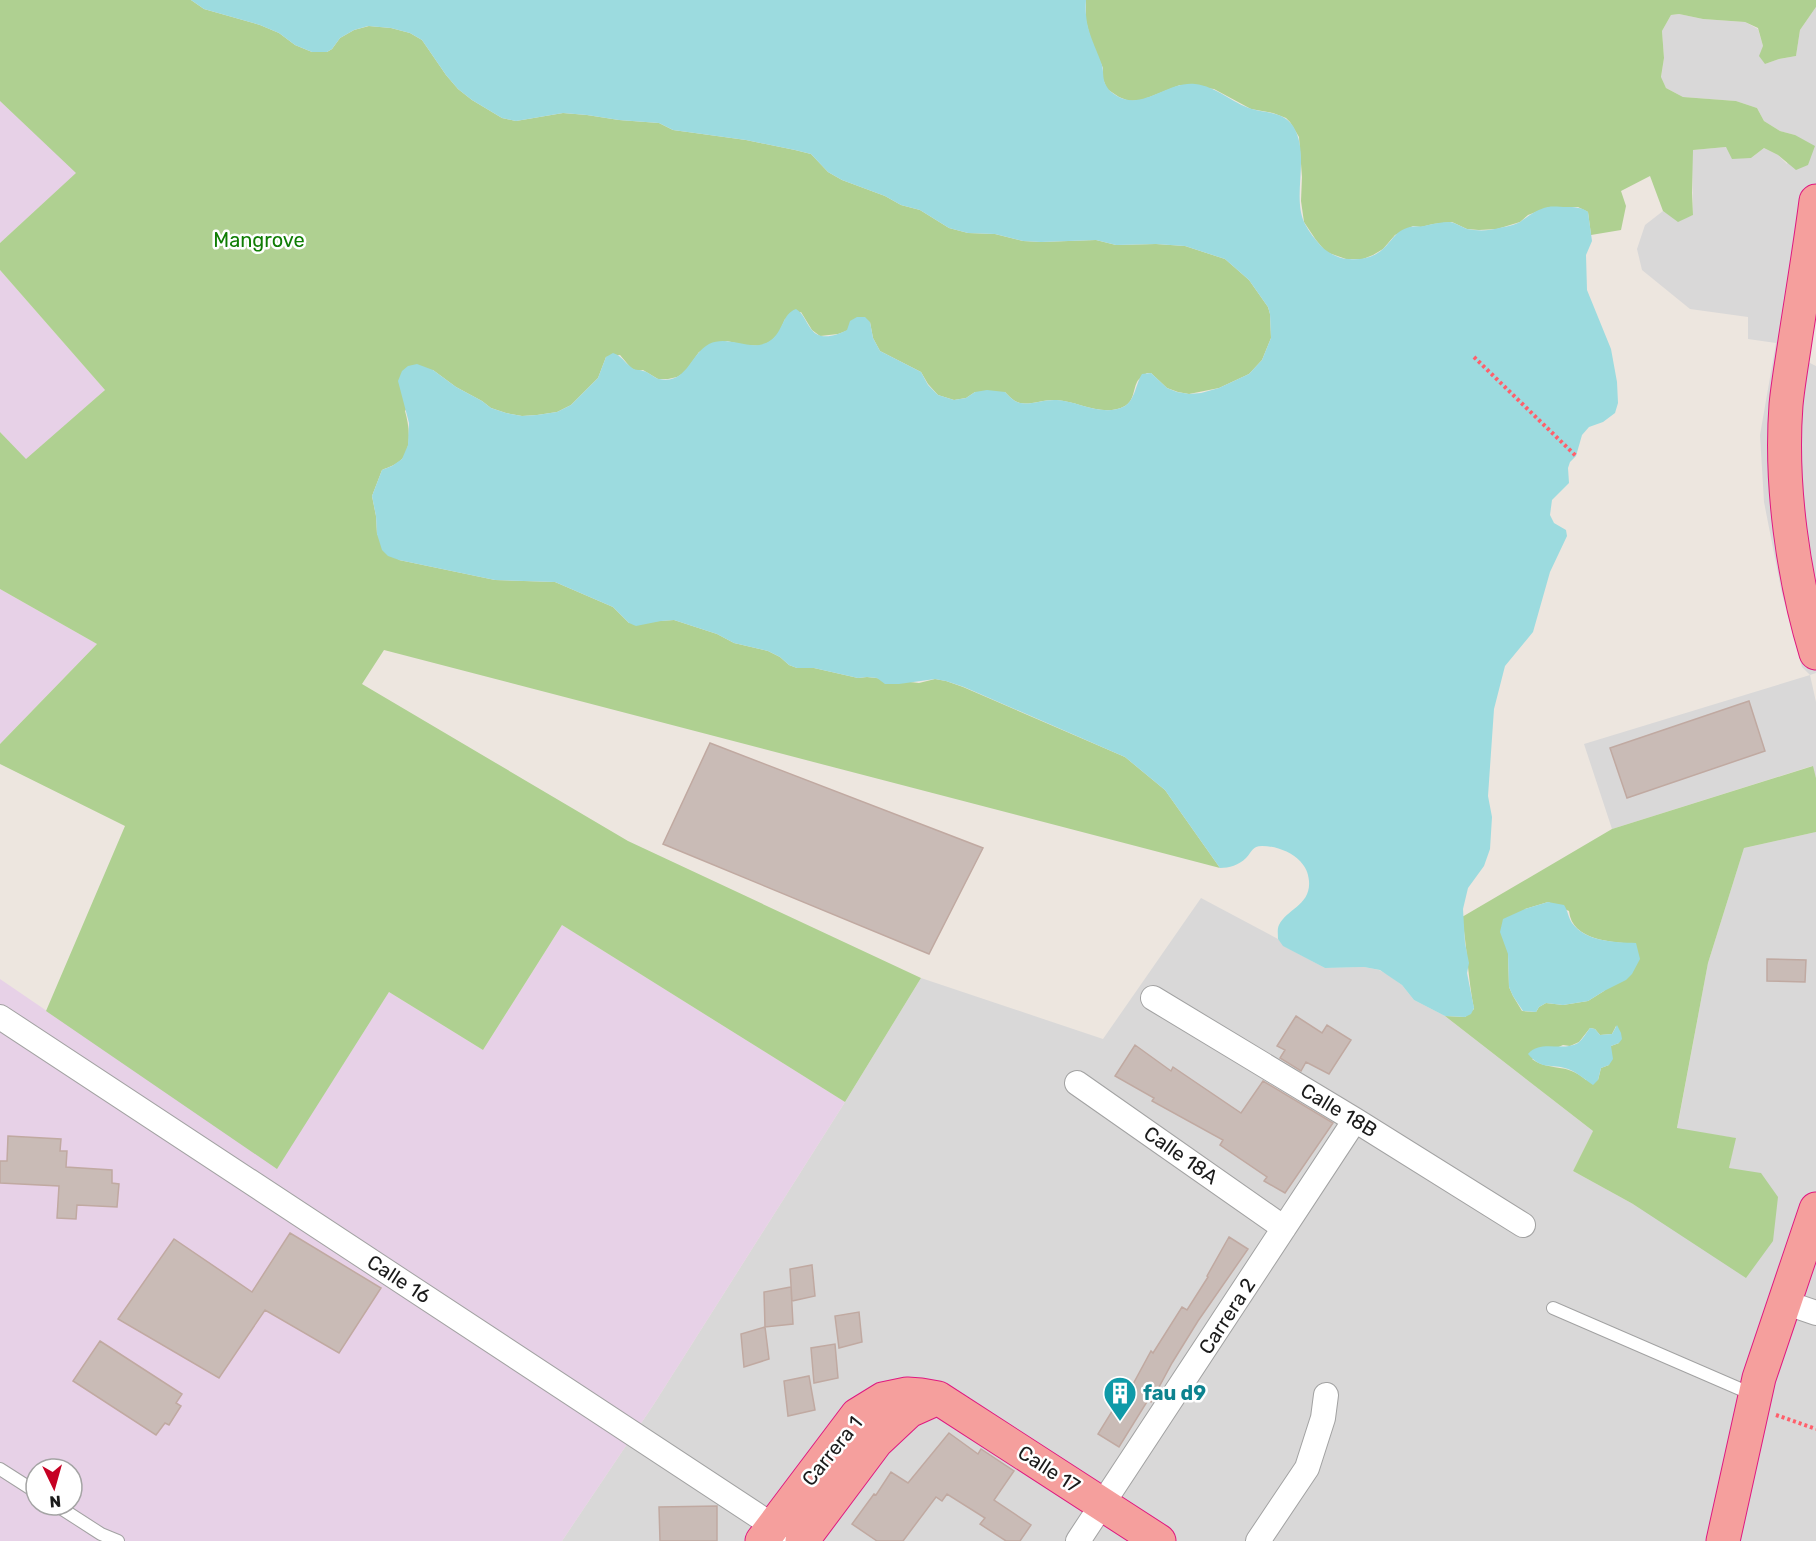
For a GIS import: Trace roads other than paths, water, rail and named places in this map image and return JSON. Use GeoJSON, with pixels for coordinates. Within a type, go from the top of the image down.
{"type":"FeatureCollection","features":[{"type":"Feature","properties":{"kind":"highway"},"geometry":{"type":"LineString","coordinates":[[1816,201],[1786,404],[1785,448],[1788,509],[1795,558],[1804,615],[1816,653]]}},
{"type":"Feature","properties":{"kind":"highway"},"geometry":{"type":"LineString","coordinates":[[1723,1541],[1759,1378],[1816,1209]]}},
{"type":"Feature","properties":{"kind":"highway","name":"Carrera 1"},"geometry":{"type":"LineString","coordinates":[[778,1536],[857,1415],[883,1399],[907,1394],[938,1398]]}},
{"type":"Feature","properties":{"kind":"highway","name":"Carrera 1"},"geometry":{"type":"LineString","coordinates":[[802,1541],[876,1442],[909,1411],[938,1398]]}},
{"type":"Feature","properties":{"kind":"highway","name":"Calle 17"},"geometry":{"type":"LineString","coordinates":[[938,1398],[1159,1541]]}},
{"type":"Feature","properties":{"kind":"street","name":"Calle 18B"},"geometry":{"type":"LineString","coordinates":[[1153,998],[1523,1225]]}},
{"type":"Feature","properties":{"kind":"street","name":"Calle 16"},"geometry":{"type":"LineString","coordinates":[[0,1017],[778,1536]]}},
{"type":"Feature","properties":{"kind":"street","name":"Calle 18A"},"geometry":{"type":"LineString","coordinates":[[1077,1083],[1284,1228]]}},
{"type":"Feature","properties":{"kind":"street","name":"Carrera 2"},"geometry":{"type":"LineString","coordinates":[[1078,1541],[1355,1120]]}},
{"type":"Feature","properties":{"kind":"street"},"geometry":{"type":"LineString","coordinates":[[1784,1302],[1816,1313]]}},
{"type":"Feature","properties":{"kind":"street"},"geometry":{"type":"LineString","coordinates":[[1258,1541],[1307,1468],[1323,1418],[1326,1395]]}},
{"type":"Feature","properties":{"kind":"lane"},"geometry":{"type":"LineString","coordinates":[[1553,1308],[1754,1401]]}},
{"type":"Feature","properties":{"kind":"lane"},"geometry":{"type":"LineString","coordinates":[[0,1470],[24,1485]]}},
{"type":"Feature","properties":{"kind":"lane"},"geometry":{"type":"LineString","coordinates":[[75,1517],[101,1534],[118,1541]]}},
{"type":"Feature","properties":{"kind":"water"},"geometry":{"type":"Polygon","coordinates":[[[191,0],[1086,0],[1088,26],[1102,65],[1104,82],[1117,96],[1127,100],[1136,100],[1185,84],[1203,85],[1252,109],[1274,114],[1289,121],[1298,137],[1300,150],[1301,213],[1310,233],[1321,246],[1338,257],[1362,259],[1371,256],[1383,249],[1398,233],[1410,227],[1450,222],[1467,229],[1487,230],[1515,224],[1548,207],[1575,207],[1588,212],[1592,241],[1586,255],[1587,290],[1611,349],[1618,403],[1615,413],[1603,422],[1589,427],[1582,435],[1576,456],[1568,468],[1569,483],[1552,500],[1550,515],[1554,523],[1566,530],[1567,536],[1550,572],[1533,632],[1505,666],[1494,709],[1488,796],[1492,817],[1490,849],[1484,866],[1468,888],[1463,909],[1469,963],[1467,973],[1474,1008],[1471,1014],[1465,1017],[1445,1016],[1414,1000],[1402,985],[1380,970],[1364,967],[1325,968],[1283,946],[1278,939],[1279,925],[1302,901],[1309,889],[1307,873],[1300,861],[1278,848],[1259,846],[1254,848],[1240,863],[1220,868],[1165,790],[1125,757],[964,687],[935,679],[885,684],[877,678],[858,678],[814,668],[797,668],[768,651],[734,643],[717,634],[674,620],[636,626],[629,623],[613,607],[555,582],[495,580],[399,560],[388,556],[382,550],[377,534],[372,496],[382,470],[402,459],[408,445],[409,423],[398,381],[402,371],[408,366],[417,364],[433,370],[491,408],[522,416],[537,415],[557,412],[571,405],[598,378],[606,357],[613,353],[634,369],[659,379],[668,380],[682,373],[709,344],[725,341],[749,345],[764,344],[775,337],[791,311],[796,309],[815,333],[823,336],[847,330],[850,321],[857,317],[865,317],[870,322],[873,338],[880,351],[921,372],[928,385],[938,395],[954,400],[987,390],[1005,392],[1020,403],[1057,400],[1099,410],[1117,409],[1125,406],[1131,400],[1142,374],[1151,373],[1167,388],[1177,392],[1201,393],[1219,388],[1249,374],[1262,360],[1271,338],[1268,307],[1249,280],[1225,259],[1185,246],[1116,245],[1096,240],[1023,241],[995,234],[968,233],[949,228],[920,210],[901,205],[885,196],[842,180],[828,172],[811,154],[746,140],[673,130],[659,123],[563,113],[516,121],[502,118],[458,89],[422,40],[410,33],[391,28],[368,26],[354,30],[340,38],[327,52],[312,52],[295,45],[279,33],[260,25],[204,9],[191,0]]]}},
{"type":"Feature","properties":{"kind":"water"},"geometry":{"type":"Polygon","coordinates":[[[1548,902],[1564,905],[1572,923],[1585,934],[1601,940],[1636,943],[1640,959],[1626,980],[1588,1001],[1563,1005],[1546,1003],[1536,1012],[1523,1011],[1509,987],[1508,954],[1500,932],[1503,919],[1548,902]]]}},
{"type":"Feature","properties":{"kind":"water"},"geometry":{"type":"Polygon","coordinates":[[[1617,1025],[1622,1039],[1611,1046],[1613,1059],[1609,1065],[1601,1068],[1598,1080],[1593,1085],[1578,1074],[1562,1067],[1538,1063],[1528,1054],[1539,1047],[1578,1043],[1590,1028],[1595,1029],[1600,1035],[1612,1034],[1617,1025]]]}},
{"type":"Feature","properties":{"kind":"place","name":"fau d9"},"geometry":{"type":"Point","coordinates":[1120,1422]}},
{"type":"Feature","properties":{"kind":"park label","name":"Mangrove"},"geometry":{"type":"Point","coordinates":[259,240]}}]}
